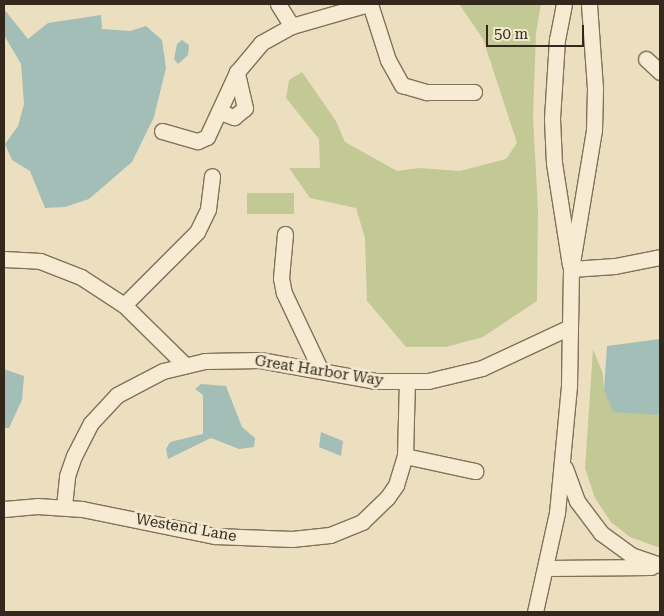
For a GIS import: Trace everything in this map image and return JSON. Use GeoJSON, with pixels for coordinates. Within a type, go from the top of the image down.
{"type":"FeatureCollection","features":[{"type":"Feature","properties":{"kind":"street"},"geometry":{"type":"LineString","coordinates":[[278,4],[292,26]]}},
{"type":"Feature","properties":{"kind":"street"},"geometry":{"type":"LineString","coordinates":[[162,132],[198,141],[207,137],[237,72],[261,43],[292,26],[369,4],[388,60],[402,84],[427,92],[474,92]]}},
{"type":"Feature","properties":{"kind":"street"},"geometry":{"type":"LineString","coordinates":[[564,4],[555,64],[552,119],[563,232],[571,269]]}},
{"type":"Feature","properties":{"kind":"street"},"geometry":{"type":"LineString","coordinates":[[535,612],[547,568],[563,462],[571,269],[594,130],[595,88],[589,4]]}},
{"type":"Feature","properties":{"kind":"street"},"geometry":{"type":"LineString","coordinates":[[646,59],[660,72]]}},
{"type":"Feature","properties":{"kind":"street"},"geometry":{"type":"LineString","coordinates":[[220,112],[238,116],[246,108],[237,72]]}},
{"type":"Feature","properties":{"kind":"street"},"geometry":{"type":"LineString","coordinates":[[124,305],[197,232],[208,209],[212,176]]}},
{"type":"Feature","properties":{"kind":"street"},"geometry":{"type":"LineString","coordinates":[[285,234],[281,278],[284,292],[321,372]]}},
{"type":"Feature","properties":{"kind":"street"},"geometry":{"type":"LineString","coordinates":[[571,269],[615,266],[660,257]]}},
{"type":"Feature","properties":{"kind":"street"},"geometry":{"type":"LineString","coordinates":[[4,259],[58,266],[81,276],[124,305],[185,365]]}},
{"type":"Feature","properties":{"kind":"street","name":"Great Harbor Way"},"geometry":{"type":"LineString","coordinates":[[64,506],[67,476],[74,456],[104,408],[133,385],[185,365],[227,359],[260,360],[375,381],[407,382],[446,378],[482,368],[570,327]]}},
{"type":"Feature","properties":{"kind":"street","name":"Westend Lane"},"geometry":{"type":"LineString","coordinates":[[4,509],[64,506],[215,536],[322,537],[348,529],[374,511],[396,485],[405,456],[407,382]]}},
{"type":"Feature","properties":{"kind":"street"},"geometry":{"type":"LineString","coordinates":[[405,456],[475,471]]}},
{"type":"Feature","properties":{"kind":"street"},"geometry":{"type":"LineString","coordinates":[[563,462],[577,501],[601,533],[631,556],[660,566]]}},
{"type":"Feature","properties":{"kind":"street"},"geometry":{"type":"LineString","coordinates":[[547,568],[660,566]]}},
{"type":"Feature","properties":{"kind":"green space"},"geometry":{"type":"Polygon","coordinates":[[[459,4],[541,4],[536,33],[533,117],[538,210],[537,301],[483,337],[446,347],[406,347],[367,301],[365,238],[356,208],[310,198],[289,168],[320,168],[319,139],[286,98],[289,80],[302,72],[336,121],[345,142],[397,171],[419,168],[460,171],[506,159],[517,143],[483,39],[459,4]]]}},
{"type":"Feature","properties":{"kind":"green space"},"geometry":{"type":"Polygon","coordinates":[[[247,193],[294,193],[294,214],[247,214],[247,193]]]}},
{"type":"Feature","properties":{"kind":"green space"},"geometry":{"type":"Polygon","coordinates":[[[593,349],[603,374],[604,390],[657,415],[660,412],[660,548],[630,537],[611,522],[595,498],[585,468],[593,349]]]}},
{"type":"Feature","properties":{"kind":"water"},"geometry":{"type":"Polygon","coordinates":[[[4,9],[28,39],[48,23],[101,15],[102,29],[130,31],[146,26],[162,40],[166,68],[154,117],[132,162],[89,199],[65,207],[45,208],[30,171],[12,160],[5,144],[18,126],[24,104],[21,64],[4,35],[4,9]]]}},
{"type":"Feature","properties":{"kind":"water"},"geometry":{"type":"Polygon","coordinates":[[[182,40],[189,45],[188,55],[178,64],[174,59],[177,44],[182,40]]]}},
{"type":"Feature","properties":{"kind":"water"},"geometry":{"type":"Polygon","coordinates":[[[660,339],[660,412],[657,415],[613,412],[604,390],[607,346],[660,339]]]}},
{"type":"Feature","properties":{"kind":"water"},"geometry":{"type":"Polygon","coordinates":[[[4,369],[24,376],[22,400],[9,428],[4,428],[4,369]]]}},
{"type":"Feature","properties":{"kind":"water"},"geometry":{"type":"Polygon","coordinates":[[[201,384],[226,386],[242,427],[255,438],[254,447],[239,449],[211,438],[168,459],[166,449],[170,442],[203,434],[203,395],[195,389],[201,384]]]}},
{"type":"Feature","properties":{"kind":"water"},"geometry":{"type":"Polygon","coordinates":[[[321,432],[343,441],[341,456],[319,447],[321,432]]]}}]}
